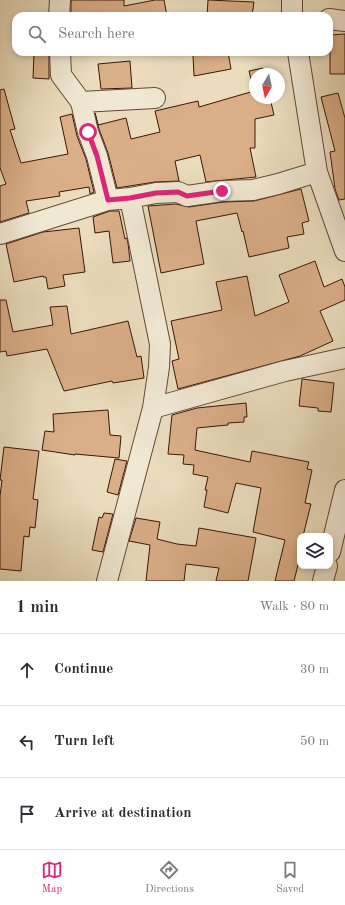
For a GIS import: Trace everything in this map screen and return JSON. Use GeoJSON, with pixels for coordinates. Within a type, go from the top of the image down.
{"type":"FeatureCollection","features":[{"type":"Feature","properties":{"kind":"street"},"geometry":{"type":"LineString","coordinates":[[59,12],[60,0]]}},
{"type":"Feature","properties":{"kind":"street"},"geometry":{"type":"LineString","coordinates":[[333,20],[345,21]]}},
{"type":"Feature","properties":{"kind":"street"},"geometry":{"type":"LineString","coordinates":[[60,56],[61,74],[81,102],[88,132],[97,156],[108,200]]}},
{"type":"Feature","properties":{"kind":"street"},"geometry":{"type":"LineString","coordinates":[[299,56],[317,172],[345,251]]}},
{"type":"Feature","properties":{"kind":"street"},"geometry":{"type":"LineString","coordinates":[[81,102],[155,98]]}},
{"type":"Feature","properties":{"kind":"street"},"geometry":{"type":"LineString","coordinates":[[0,234],[108,200],[156,193],[178,192],[187,196],[222,191],[253,190],[317,172]]}},
{"type":"Feature","properties":{"kind":"street"},"geometry":{"type":"LineString","coordinates":[[107,581],[153,408],[159,367],[160,344],[130,198]]}},
{"type":"Feature","properties":{"kind":"street"},"geometry":{"type":"LineString","coordinates":[[153,408],[285,371],[345,358]]}},
{"type":"Feature","properties":{"kind":"street"},"geometry":{"type":"LineString","coordinates":[[333,540],[345,490]]}},
{"type":"Feature","properties":{"kind":"street"},"geometry":{"type":"LineString","coordinates":[[323,581],[326,569]]}},
{"type":"Feature","properties":{"kind":"building"},"geometry":{"type":"Polygon","coordinates":[[[71,0],[124,0],[124,6],[155,0],[164,0],[166,12],[71,12],[71,0]]]}},
{"type":"Feature","properties":{"kind":"building"},"geometry":{"type":"Polygon","coordinates":[[[208,0],[254,2],[253,12],[207,12],[208,0]]]}},
{"type":"Feature","properties":{"kind":"building"},"geometry":{"type":"Polygon","coordinates":[[[345,34],[345,74],[330,74],[330,56],[333,56],[333,35],[345,34]]]}},
{"type":"Feature","properties":{"kind":"building"},"geometry":{"type":"Polygon","coordinates":[[[34,56],[49,56],[49,79],[33,78],[34,56]]]}},
{"type":"Feature","properties":{"kind":"building"},"geometry":{"type":"Polygon","coordinates":[[[193,56],[229,56],[231,69],[194,76],[193,56]]]}},
{"type":"Feature","properties":{"kind":"building"},"geometry":{"type":"Polygon","coordinates":[[[130,61],[132,88],[101,89],[98,64],[130,61]]]}},
{"type":"Feature","properties":{"kind":"building"},"geometry":{"type":"Polygon","coordinates":[[[4,89],[15,129],[10,130],[21,163],[68,154],[60,117],[72,114],[77,136],[86,159],[94,192],[90,194],[89,187],[59,192],[60,196],[26,201],[29,213],[0,222],[0,186],[6,184],[0,168],[0,90],[4,89]]]}},
{"type":"Feature","properties":{"kind":"building"},"geometry":{"type":"Polygon","coordinates":[[[249,92],[249,104],[271,104],[274,115],[255,119],[255,148],[250,148],[256,177],[206,182],[200,155],[175,161],[179,181],[155,182],[117,188],[108,153],[98,125],[126,118],[131,139],[160,132],[155,111],[198,101],[199,107],[249,92]]]}},
{"type":"Feature","properties":{"kind":"building"},"geometry":{"type":"Polygon","coordinates":[[[338,93],[345,118],[345,199],[339,200],[335,189],[330,152],[335,151],[321,97],[338,93]]]}},
{"type":"Feature","properties":{"kind":"building"},"geometry":{"type":"Polygon","coordinates":[[[301,189],[309,221],[302,223],[304,234],[287,237],[289,248],[249,257],[237,213],[196,221],[204,264],[161,273],[148,206],[176,204],[189,207],[223,202],[254,201],[301,189]]]}},
{"type":"Feature","properties":{"kind":"building"},"geometry":{"type":"Polygon","coordinates":[[[110,211],[119,211],[125,239],[127,238],[130,261],[113,263],[109,231],[95,233],[93,217],[110,211]]]}},
{"type":"Feature","properties":{"kind":"building"},"geometry":{"type":"Polygon","coordinates":[[[79,228],[85,272],[63,275],[65,286],[48,289],[46,277],[43,276],[14,282],[6,244],[43,232],[79,228]]]}},
{"type":"Feature","properties":{"kind":"building"},"geometry":{"type":"Polygon","coordinates":[[[315,261],[324,287],[342,279],[345,287],[345,300],[320,311],[333,341],[300,356],[178,389],[172,361],[179,359],[171,321],[222,310],[216,282],[247,276],[255,316],[289,302],[279,275],[315,261]]]}},
{"type":"Feature","properties":{"kind":"building"},"geometry":{"type":"Polygon","coordinates":[[[0,300],[6,300],[13,332],[53,325],[50,307],[67,306],[71,334],[128,321],[137,357],[141,356],[144,378],[113,383],[112,381],[64,391],[47,349],[7,356],[6,351],[0,352],[0,300]]]}},
{"type":"Feature","properties":{"kind":"building"},"geometry":{"type":"Polygon","coordinates":[[[302,379],[334,383],[331,412],[318,411],[318,408],[299,406],[302,379]]]}},
{"type":"Feature","properties":{"kind":"building"},"geometry":{"type":"Polygon","coordinates":[[[246,403],[247,417],[244,417],[244,422],[197,428],[195,450],[250,462],[252,451],[309,462],[307,469],[312,470],[305,503],[311,504],[304,533],[297,533],[297,569],[294,581],[275,581],[285,540],[253,532],[261,488],[236,483],[228,513],[204,507],[207,490],[205,490],[208,477],[193,474],[194,465],[183,464],[184,455],[168,454],[172,415],[197,408],[246,403]]]}},
{"type":"Feature","properties":{"kind":"building"},"geometry":{"type":"Polygon","coordinates":[[[108,410],[110,435],[121,436],[119,458],[75,455],[42,450],[45,431],[54,432],[53,414],[108,410]]]}},
{"type":"Feature","properties":{"kind":"building"},"geometry":{"type":"Polygon","coordinates":[[[4,447],[39,451],[33,499],[38,500],[35,528],[30,527],[29,537],[24,536],[21,571],[0,569],[0,496],[2,480],[0,480],[4,447]]]}},
{"type":"Feature","properties":{"kind":"building"},"geometry":{"type":"Polygon","coordinates":[[[115,459],[127,461],[118,495],[107,492],[115,459]]]}},
{"type":"Feature","properties":{"kind":"building"},"geometry":{"type":"Polygon","coordinates":[[[104,513],[113,514],[103,552],[92,550],[99,517],[102,518],[104,513]]]}},
{"type":"Feature","properties":{"kind":"building"},"geometry":{"type":"Polygon","coordinates":[[[136,518],[160,522],[157,539],[177,544],[196,546],[199,528],[256,538],[248,581],[216,581],[219,568],[186,564],[184,581],[146,581],[150,545],[129,541],[136,518]]]}},
{"type":"Feature","properties":{"kind":"route"},"geometry":{"type":"LineString","coordinates":[[88,132],[97,156],[108,200],[156,193],[178,192],[187,196],[222,191]]}}]}
